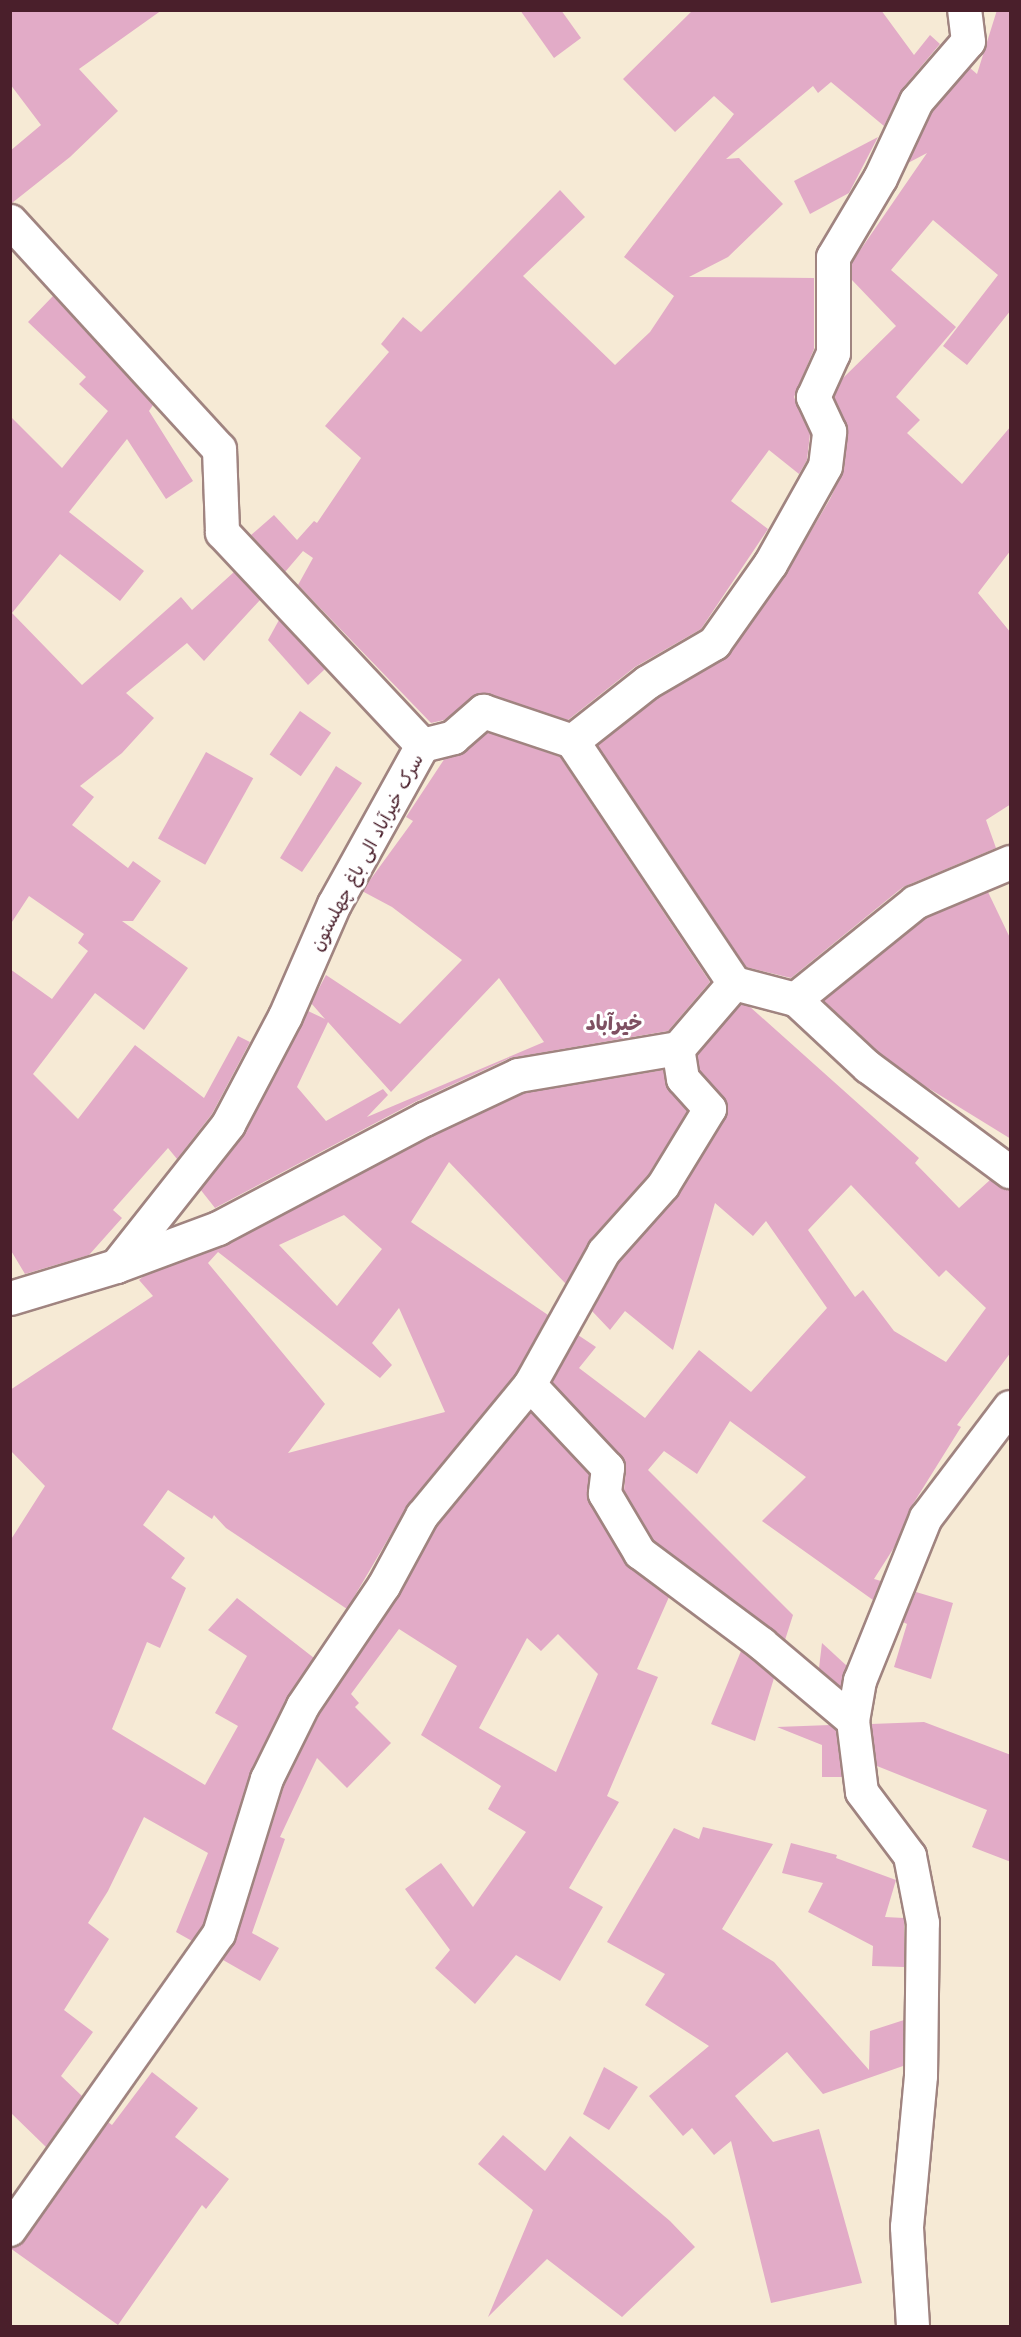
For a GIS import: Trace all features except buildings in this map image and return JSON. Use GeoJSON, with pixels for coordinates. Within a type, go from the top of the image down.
{"type":"FeatureCollection","features":[{"type":"Feature","properties":{"kind":"street"},"geometry":{"type":"LineString","coordinates":[[964,10],[968,41],[916,101],[880,178],[833,257],[833,353],[813,397],[829,431],[825,466],[770,564],[714,643],[647,682],[572,741],[657,863],[734,983],[795,999],[868,1067],[1011,1172]]}},
{"type":"Feature","properties":{"kind":"street"},"geometry":{"type":"LineString","coordinates":[[10,221],[219,449],[222,532],[422,745]]}},
{"type":"Feature","properties":{"kind":"street","name":"سرک خیرآباد الی باغ چهلستون"},"geometry":{"type":"LineString","coordinates":[[116,1266],[228,1124],[285,1016],[334,904],[422,745],[453,737],[483,711],[572,741]]}},
{"type":"Feature","properties":{"kind":"street"},"geometry":{"type":"LineString","coordinates":[[795,999],[915,902],[1011,862]]}},
{"type":"Feature","properties":{"kind":"street"},"geometry":{"type":"LineString","coordinates":[[10,1298],[116,1266],[218,1228],[424,1119],[518,1075],[678,1048],[734,983]]}},
{"type":"Feature","properties":{"kind":"street"},"geometry":{"type":"LineString","coordinates":[[10,2230],[219,1934],[267,1779],[303,1706],[384,1587],[422,1516],[530,1385],[604,1252],[663,1186],[710,1109],[683,1079],[678,1048]]}},
{"type":"Feature","properties":{"kind":"street"},"geometry":{"type":"LineString","coordinates":[[530,1385],[608,1468],[605,1494],[640,1553],[762,1644],[853,1721]]}},
{"type":"Feature","properties":{"kind":"street"},"geometry":{"type":"LineString","coordinates":[[913,2326],[907,2227],[912,2144],[921,2076],[923,1923],[910,1856],[862,1792],[853,1721],[860,1681],[926,1518],[1011,1407]]}},
{"type":"Feature","properties":{"kind":"district","name":"خیرآباد"},"geometry":{"type":"Point","coordinates":[614,1022]}}]}
